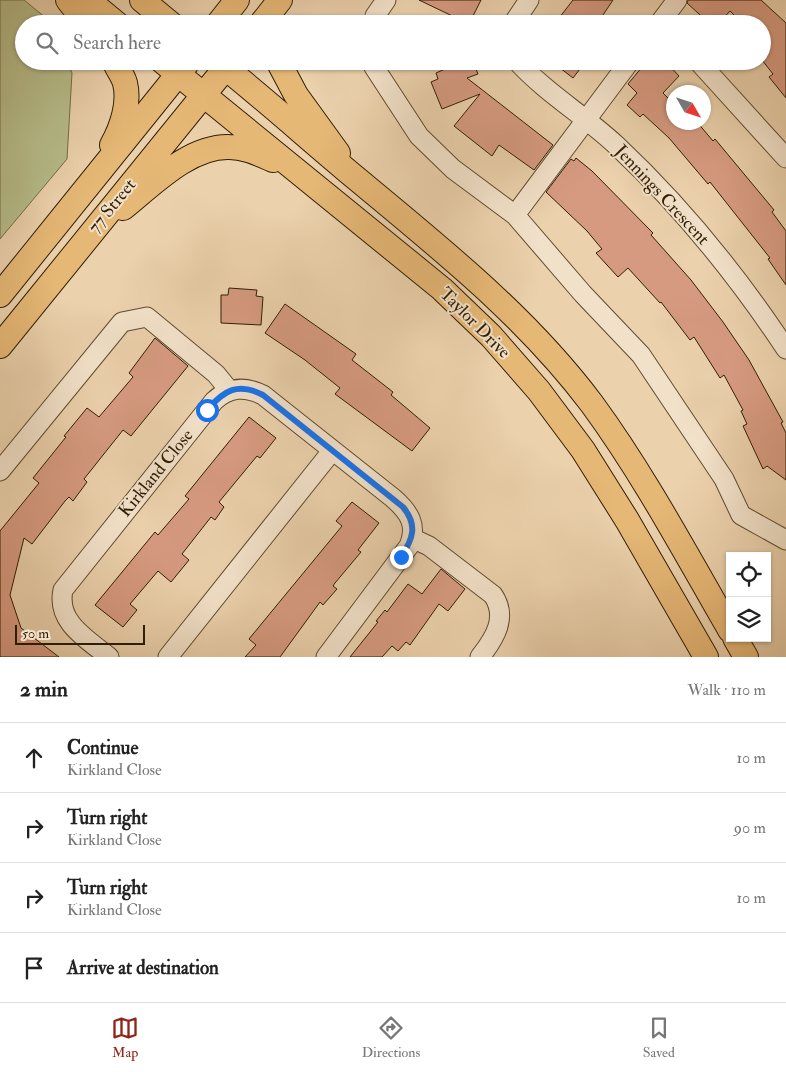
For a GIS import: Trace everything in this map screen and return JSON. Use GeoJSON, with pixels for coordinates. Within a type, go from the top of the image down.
{"type":"FeatureCollection","features":[{"type":"Feature","properties":{"kind":"main road"},"geometry":{"type":"LineString","coordinates":[[68,0],[80,15]]}},
{"type":"Feature","properties":{"kind":"main road"},"geometry":{"type":"LineString","coordinates":[[88,0],[106,15]]}},
{"type":"Feature","properties":{"kind":"main road"},"geometry":{"type":"LineString","coordinates":[[142,0],[160,15]]}},
{"type":"Feature","properties":{"kind":"main road"},"geometry":{"type":"LineString","coordinates":[[225,15],[237,0]]}},
{"type":"Feature","properties":{"kind":"main road"},"geometry":{"type":"LineString","coordinates":[[268,15],[280,0]]}},
{"type":"Feature","properties":{"kind":"main road"},"geometry":{"type":"LineString","coordinates":[[283,15],[289,0]]}},
{"type":"Feature","properties":{"kind":"main road"},"geometry":{"type":"LineString","coordinates":[[89,186],[115,139],[124,115],[125,83],[118,70]]}},
{"type":"Feature","properties":{"kind":"main road","name":"77 Street"},"geometry":{"type":"LineString","coordinates":[[0,295],[89,186],[173,70]]}},
{"type":"Feature","properties":{"kind":"main road","name":"Taylor Drive"},"geometry":{"type":"LineString","coordinates":[[180,70],[203,95],[442,290],[491,336],[539,391],[583,450],[627,520],[706,657]]}},
{"type":"Feature","properties":{"kind":"main road","name":"77 Street"},"geometry":{"type":"LineString","coordinates":[[0,346],[203,95],[219,70]]}},
{"type":"Feature","properties":{"kind":"main road","name":"Taylor Drive"},"geometry":{"type":"LineString","coordinates":[[232,70],[513,312],[555,359],[592,405],[650,491],[726,623]]}},
{"type":"Feature","properties":{"kind":"main road"},"geometry":{"type":"LineString","coordinates":[[283,70],[296,95],[354,177]]}},
{"type":"Feature","properties":{"kind":"main road"},"geometry":{"type":"LineString","coordinates":[[85,239],[190,157],[214,148],[248,150],[297,170]]}},
{"type":"Feature","properties":{"kind":"main road"},"geometry":{"type":"LineString","coordinates":[[737,642],[746,657]]}},
{"type":"Feature","properties":{"kind":"street"},"geometry":{"type":"LineString","coordinates":[[376,15],[386,0]]}},
{"type":"Feature","properties":{"kind":"street"},"geometry":{"type":"LineString","coordinates":[[519,15],[529,0]]}},
{"type":"Feature","properties":{"kind":"street"},"geometry":{"type":"LineString","coordinates":[[666,15],[677,0]]}},
{"type":"Feature","properties":{"kind":"street"},"geometry":{"type":"LineString","coordinates":[[376,70],[419,136],[453,169],[515,215],[582,294],[641,355],[724,479],[741,515],[786,540]]}},
{"type":"Feature","properties":{"kind":"street","name":"Jennings Crescent"},"geometry":{"type":"LineString","coordinates":[[528,70],[643,170],[673,202],[743,286],[786,349]]}},
{"type":"Feature","properties":{"kind":"street"},"geometry":{"type":"LineString","coordinates":[[515,215],[623,70]]}},
{"type":"Feature","properties":{"kind":"street"},"geometry":{"type":"LineString","coordinates":[[706,70],[786,158]]}},
{"type":"Feature","properties":{"kind":"street"},"geometry":{"type":"LineString","coordinates":[[0,471],[122,322],[147,317],[216,374],[229,390],[248,389],[263,395],[403,507],[413,522],[412,538],[401,557],[326,657]]}},
{"type":"Feature","properties":{"kind":"street","name":"Kirkland Close"},"geometry":{"type":"LineString","coordinates":[[110,657],[80,633],[66,617],[61,599],[63,590],[210,405],[221,394],[229,390]]}},
{"type":"Feature","properties":{"kind":"street"},"geometry":{"type":"LineString","coordinates":[[168,657],[332,450]]}},
{"type":"Feature","properties":{"kind":"street"},"geometry":{"type":"LineString","coordinates":[[412,538],[429,546],[493,595],[498,603],[501,612],[495,635],[480,657]]}},
{"type":"Feature","properties":{"kind":"green space"},"geometry":{"type":"Polygon","coordinates":[[[0,0],[24,0],[42,15],[15,15],[15,70],[71,70],[72,73],[67,159],[0,239],[0,0]]]}},
{"type":"Feature","properties":{"kind":"building"},"geometry":{"type":"Polygon","coordinates":[[[419,0],[481,0],[474,15],[450,15],[419,0]]]}},
{"type":"Feature","properties":{"kind":"building"},"geometry":{"type":"Polygon","coordinates":[[[573,0],[613,0],[603,15],[561,15],[573,0]]]}},
{"type":"Feature","properties":{"kind":"building"},"geometry":{"type":"Polygon","coordinates":[[[688,0],[761,0],[786,23],[786,98],[769,77],[773,74],[770,70],[771,15],[734,15],[730,11],[726,15],[700,15],[687,3],[688,0]]]}},
{"type":"Feature","properties":{"kind":"building"},"geometry":{"type":"Polygon","coordinates":[[[443,70],[476,70],[478,74],[467,78],[553,145],[534,170],[499,145],[492,156],[454,126],[480,94],[442,109],[431,82],[438,79],[436,73],[443,70]]]}},
{"type":"Feature","properties":{"kind":"building"},"geometry":{"type":"Polygon","coordinates":[[[563,70],[579,70],[573,78],[563,70]]]}},
{"type":"Feature","properties":{"kind":"building"},"geometry":{"type":"Polygon","coordinates":[[[640,70],[673,70],[679,76],[671,85],[666,85],[666,90],[663,93],[666,96],[666,130],[704,130],[713,141],[715,139],[774,210],[772,212],[786,231],[786,285],[768,259],[770,258],[710,182],[708,184],[669,138],[643,114],[640,117],[627,105],[637,93],[628,84],[640,70]]]}},
{"type":"Feature","properties":{"kind":"building"},"geometry":{"type":"Polygon","coordinates":[[[576,158],[592,171],[653,233],[651,235],[691,280],[749,360],[783,422],[781,423],[786,433],[786,480],[767,466],[763,469],[743,426],[747,424],[741,411],[743,410],[724,375],[720,378],[694,337],[690,340],[661,302],[628,268],[618,277],[596,253],[602,249],[587,231],[546,192],[571,159],[574,161],[576,158]]]}},
{"type":"Feature","properties":{"kind":"building"},"geometry":{"type":"Polygon","coordinates":[[[229,288],[257,290],[256,296],[263,297],[261,325],[221,323],[221,295],[228,295],[229,288]]]}},
{"type":"Feature","properties":{"kind":"building"},"geometry":{"type":"Polygon","coordinates":[[[285,304],[356,354],[352,360],[393,392],[391,395],[430,428],[412,451],[335,394],[340,388],[305,360],[265,333],[285,304]]]}},
{"type":"Feature","properties":{"kind":"building"},"geometry":{"type":"Polygon","coordinates":[[[155,338],[188,366],[131,436],[123,430],[84,479],[87,482],[73,501],[69,497],[65,501],[32,544],[24,538],[10,595],[21,628],[59,657],[0,657],[0,531],[39,483],[33,478],[66,437],[64,436],[87,408],[99,417],[133,377],[129,373],[155,338]]]}},
{"type":"Feature","properties":{"kind":"building"},"geometry":{"type":"Polygon","coordinates":[[[249,417],[276,438],[260,458],[257,456],[219,502],[224,507],[215,520],[211,517],[182,554],[189,560],[171,582],[158,571],[130,604],[137,610],[123,627],[95,605],[155,532],[158,535],[189,499],[185,496],[249,417]]]}},
{"type":"Feature","properties":{"kind":"building"},"geometry":{"type":"Polygon","coordinates":[[[352,502],[379,523],[358,550],[361,552],[333,586],[337,589],[323,605],[320,602],[280,657],[245,657],[256,645],[249,639],[342,526],[336,521],[352,502]]]}},
{"type":"Feature","properties":{"kind":"building"},"geometry":{"type":"Polygon","coordinates":[[[441,569],[465,589],[448,611],[439,604],[410,645],[406,642],[398,651],[392,646],[382,657],[350,657],[378,622],[376,621],[385,610],[387,612],[408,584],[422,594],[441,569]]]}},
{"type":"Feature","properties":{"kind":"route"},"geometry":{"type":"LineString","coordinates":[[207,410],[221,394],[229,390],[248,389],[263,395],[393,498],[409,514],[413,522],[412,538],[401,557]]}}]}
